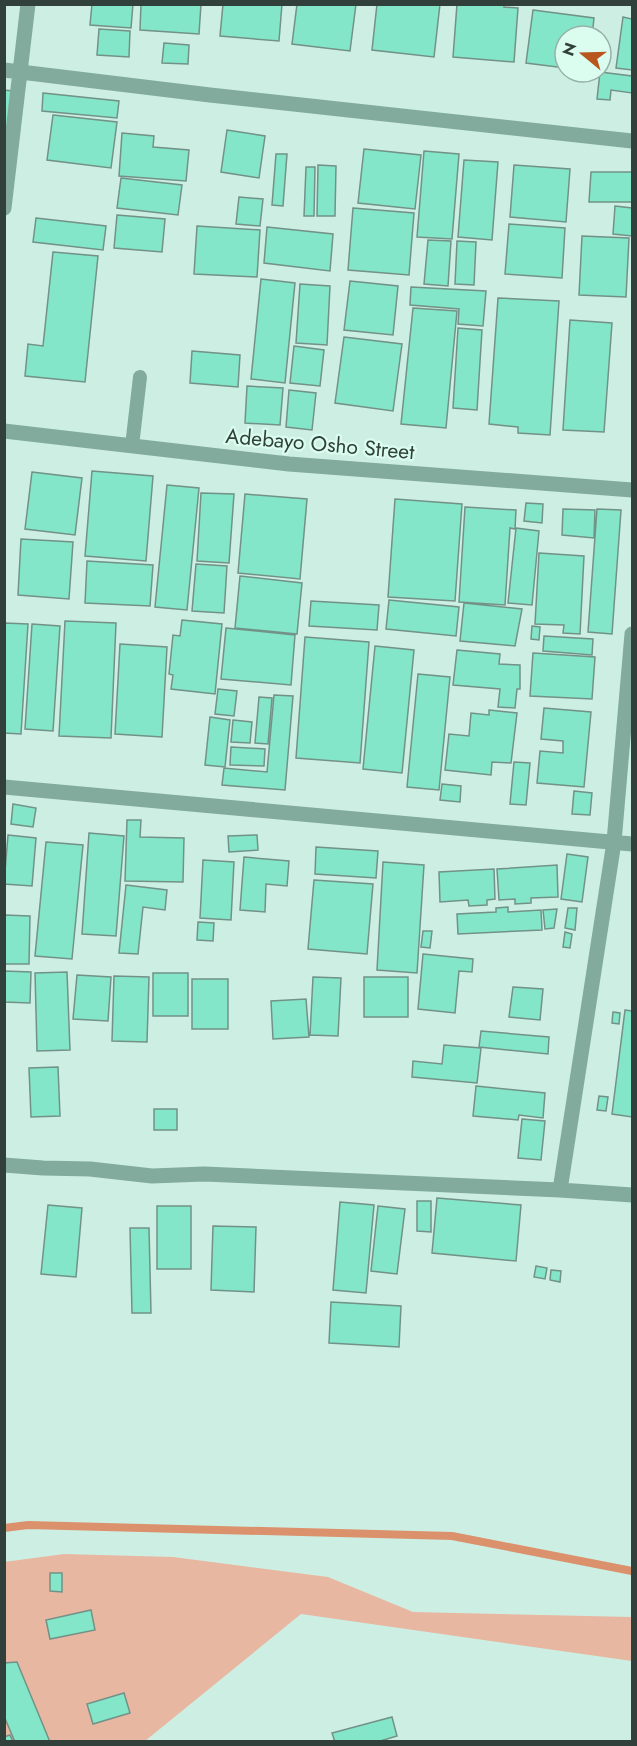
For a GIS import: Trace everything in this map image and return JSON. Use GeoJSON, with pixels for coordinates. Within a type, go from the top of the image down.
{"type":"FeatureCollection","features":[{"type":"Feature","properties":{"kind":"street"},"geometry":{"type":"LineString","coordinates":[[4,208],[28,4]]}},
{"type":"Feature","properties":{"kind":"street"},"geometry":{"type":"LineString","coordinates":[[4,70],[633,141]]}},
{"type":"Feature","properties":{"kind":"street","name":"Adebayo Osho Street"},"geometry":{"type":"LineString","coordinates":[[4,431],[289,464],[633,490]]}},
{"type":"Feature","properties":{"kind":"street"},"geometry":{"type":"LineString","coordinates":[[560,1190],[615,843],[633,634]]}},
{"type":"Feature","properties":{"kind":"street"},"geometry":{"type":"LineString","coordinates":[[4,787],[633,844]]}},
{"type":"Feature","properties":{"kind":"street"},"geometry":{"type":"LineString","coordinates":[[4,1165],[90,1169],[152,1176],[204,1174],[633,1195]]}},
{"type":"Feature","properties":{"kind":"lane"},"geometry":{"type":"LineString","coordinates":[[132,446],[140,376]]}},
{"type":"Feature","properties":{"kind":"shaded area"},"geometry":{"type":"Polygon","coordinates":[[[64,1554],[173,1557],[328,1577],[413,1612],[632,1617],[632,1661],[301,1614],[145,1741],[5,1741],[4,1562],[64,1554]]]}},
{"type":"Feature","properties":{"kind":"building"},"geometry":{"type":"Polygon","coordinates":[[[92,4],[133,4],[131,28],[90,25],[92,4]]]}},
{"type":"Feature","properties":{"kind":"building"},"geometry":{"type":"Polygon","coordinates":[[[141,4],[201,4],[199,34],[140,30],[141,4]]]}},
{"type":"Feature","properties":{"kind":"building"},"geometry":{"type":"Polygon","coordinates":[[[223,4],[282,4],[279,41],[220,36],[223,4]]]}},
{"type":"Feature","properties":{"kind":"building"},"geometry":{"type":"Polygon","coordinates":[[[297,4],[356,4],[350,51],[292,44],[297,4]]]}},
{"type":"Feature","properties":{"kind":"building"},"geometry":{"type":"Polygon","coordinates":[[[377,4],[440,4],[434,57],[372,50],[377,4]]]}},
{"type":"Feature","properties":{"kind":"building"},"geometry":{"type":"Polygon","coordinates":[[[457,4],[504,4],[504,7],[518,8],[514,62],[453,57],[457,4]]]}},
{"type":"Feature","properties":{"kind":"building"},"geometry":{"type":"Polygon","coordinates":[[[533,10],[594,18],[593,24],[553,24],[553,66],[526,63],[533,10]]]}},
{"type":"Feature","properties":{"kind":"building"},"geometry":{"type":"Polygon","coordinates":[[[623,17],[632,19],[632,70],[616,68],[623,17]]]}},
{"type":"Feature","properties":{"kind":"building"},"geometry":{"type":"Polygon","coordinates":[[[99,29],[130,31],[129,57],[97,55],[99,29]]]}},
{"type":"Feature","properties":{"kind":"building"},"geometry":{"type":"Polygon","coordinates":[[[164,43],[189,45],[188,64],[162,63],[164,43]]]}},
{"type":"Feature","properties":{"kind":"building"},"geometry":{"type":"Polygon","coordinates":[[[613,74],[632,76],[632,93],[611,90],[610,100],[597,99],[599,84],[613,84],[613,74]]]}},
{"type":"Feature","properties":{"kind":"building"},"geometry":{"type":"Polygon","coordinates":[[[4,90],[13,91],[8,138],[4,138],[4,90]]]}},
{"type":"Feature","properties":{"kind":"building"},"geometry":{"type":"Polygon","coordinates":[[[43,93],[119,101],[117,118],[42,111],[43,93]]]}},
{"type":"Feature","properties":{"kind":"building"},"geometry":{"type":"Polygon","coordinates":[[[53,115],[117,122],[111,168],[47,160],[53,115]]]}},
{"type":"Feature","properties":{"kind":"building"},"geometry":{"type":"Polygon","coordinates":[[[227,130],[265,136],[259,178],[221,172],[227,130]]]}},
{"type":"Feature","properties":{"kind":"building"},"geometry":{"type":"Polygon","coordinates":[[[122,133],[154,136],[153,147],[189,150],[186,181],[119,176],[122,133]]]}},
{"type":"Feature","properties":{"kind":"building"},"geometry":{"type":"Polygon","coordinates":[[[364,149],[421,155],[415,209],[358,203],[364,149]]]}},
{"type":"Feature","properties":{"kind":"building"},"geometry":{"type":"Polygon","coordinates":[[[424,151],[459,154],[452,239],[417,237],[424,151]]]}},
{"type":"Feature","properties":{"kind":"building"},"geometry":{"type":"Polygon","coordinates":[[[276,154],[287,154],[283,206],[272,205],[276,154]]]}},
{"type":"Feature","properties":{"kind":"building"},"geometry":{"type":"Polygon","coordinates":[[[464,160],[498,162],[492,240],[458,237],[464,160]]]}},
{"type":"Feature","properties":{"kind":"building"},"geometry":{"type":"Polygon","coordinates":[[[318,165],[336,166],[335,216],[317,216],[318,165]]]}},
{"type":"Feature","properties":{"kind":"building"},"geometry":{"type":"Polygon","coordinates":[[[514,165],[570,169],[566,222],[510,217],[514,165]]]}},
{"type":"Feature","properties":{"kind":"building"},"geometry":{"type":"Polygon","coordinates":[[[306,167],[315,167],[314,216],[304,216],[306,167]]]}},
{"type":"Feature","properties":{"kind":"building"},"geometry":{"type":"Polygon","coordinates":[[[591,172],[632,172],[632,202],[589,202],[591,172]]]}},
{"type":"Feature","properties":{"kind":"building"},"geometry":{"type":"Polygon","coordinates":[[[121,178],[182,185],[178,215],[117,208],[121,178]]]}},
{"type":"Feature","properties":{"kind":"building"},"geometry":{"type":"Polygon","coordinates":[[[239,197],[263,199],[260,226],[236,224],[239,197]]]}},
{"type":"Feature","properties":{"kind":"building"},"geometry":{"type":"Polygon","coordinates":[[[615,206],[632,208],[632,236],[613,234],[615,206]]]}},
{"type":"Feature","properties":{"kind":"building"},"geometry":{"type":"Polygon","coordinates":[[[353,208],[414,213],[409,275],[348,270],[353,208]]]}},
{"type":"Feature","properties":{"kind":"building"},"geometry":{"type":"Polygon","coordinates":[[[117,215],[165,219],[162,252],[114,248],[117,215]]]}},
{"type":"Feature","properties":{"kind":"building"},"geometry":{"type":"Polygon","coordinates":[[[36,218],[106,226],[103,250],[33,242],[36,218]]]}},
{"type":"Feature","properties":{"kind":"building"},"geometry":{"type":"Polygon","coordinates":[[[509,224],[565,228],[562,278],[505,274],[509,224]]]}},
{"type":"Feature","properties":{"kind":"building"},"geometry":{"type":"Polygon","coordinates":[[[197,226],[260,230],[257,277],[194,274],[197,226]]]}},
{"type":"Feature","properties":{"kind":"building"},"geometry":{"type":"Polygon","coordinates":[[[267,227],[333,234],[330,271],[264,263],[267,227]]]}},
{"type":"Feature","properties":{"kind":"building"},"geometry":{"type":"Polygon","coordinates":[[[582,236],[629,238],[626,297],[579,295],[582,236]]]}},
{"type":"Feature","properties":{"kind":"building"},"geometry":{"type":"Polygon","coordinates":[[[428,240],[451,241],[448,286],[424,284],[428,240]]]}},
{"type":"Feature","properties":{"kind":"building"},"geometry":{"type":"Polygon","coordinates":[[[457,241],[476,242],[474,285],[455,284],[457,241]]]}},
{"type":"Feature","properties":{"kind":"building"},"geometry":{"type":"Polygon","coordinates":[[[53,252],[98,256],[85,382],[25,376],[28,344],[43,346],[53,252]]]}},
{"type":"Feature","properties":{"kind":"building"},"geometry":{"type":"Polygon","coordinates":[[[261,279],[295,283],[285,383],[251,379],[261,279]]]}},
{"type":"Feature","properties":{"kind":"building"},"geometry":{"type":"Polygon","coordinates":[[[350,281],[398,286],[393,335],[344,330],[350,281]]]}},
{"type":"Feature","properties":{"kind":"building"},"geometry":{"type":"Polygon","coordinates":[[[300,284],[330,286],[327,345],[296,343],[300,284]]]}},
{"type":"Feature","properties":{"kind":"building"},"geometry":{"type":"Polygon","coordinates":[[[411,287],[486,291],[483,326],[458,324],[459,309],[410,305],[411,287]]]}},
{"type":"Feature","properties":{"kind":"building"},"geometry":{"type":"Polygon","coordinates":[[[498,298],[559,301],[550,435],[518,433],[518,427],[489,424],[498,298]]]}},
{"type":"Feature","properties":{"kind":"building"},"geometry":{"type":"Polygon","coordinates":[[[413,308],[457,311],[446,428],[401,424],[413,308]]]}},
{"type":"Feature","properties":{"kind":"building"},"geometry":{"type":"Polygon","coordinates":[[[570,320],[612,323],[604,432],[563,430],[570,320]]]}},
{"type":"Feature","properties":{"kind":"building"},"geometry":{"type":"Polygon","coordinates":[[[458,328],[482,330],[477,410],[453,408],[458,328]]]}},
{"type":"Feature","properties":{"kind":"building"},"geometry":{"type":"Polygon","coordinates":[[[344,337],[402,344],[393,411],[335,403],[344,337]]]}},
{"type":"Feature","properties":{"kind":"building"},"geometry":{"type":"Polygon","coordinates":[[[294,346],[324,350],[320,386],[290,383],[294,346]]]}},
{"type":"Feature","properties":{"kind":"building"},"geometry":{"type":"Polygon","coordinates":[[[192,351],[240,355],[238,387],[190,383],[192,351]]]}},
{"type":"Feature","properties":{"kind":"building"},"geometry":{"type":"Polygon","coordinates":[[[247,386],[283,388],[280,425],[245,423],[247,386]]]}},
{"type":"Feature","properties":{"kind":"building"},"geometry":{"type":"Polygon","coordinates":[[[289,390],[316,393],[312,430],[286,427],[289,390]]]}},
{"type":"Feature","properties":{"kind":"building"},"geometry":{"type":"Polygon","coordinates":[[[92,471],[153,476],[146,561],[85,556],[92,471]]]}},
{"type":"Feature","properties":{"kind":"building"},"geometry":{"type":"Polygon","coordinates":[[[32,472],[82,478],[75,535],[25,529],[32,472]]]}},
{"type":"Feature","properties":{"kind":"building"},"geometry":{"type":"Polygon","coordinates":[[[167,485],[199,488],[187,610],[155,607],[167,485]]]}},
{"type":"Feature","properties":{"kind":"building"},"geometry":{"type":"Polygon","coordinates":[[[201,493],[234,494],[229,563],[197,561],[201,493]]]}},
{"type":"Feature","properties":{"kind":"building"},"geometry":{"type":"Polygon","coordinates":[[[245,494],[307,499],[300,579],[238,573],[245,494]]]}},
{"type":"Feature","properties":{"kind":"building"},"geometry":{"type":"Polygon","coordinates":[[[395,499],[462,504],[455,601],[388,597],[395,499]]]}},
{"type":"Feature","properties":{"kind":"building"},"geometry":{"type":"Polygon","coordinates":[[[526,503],[543,504],[542,523],[524,521],[526,503]]]}},
{"type":"Feature","properties":{"kind":"building"},"geometry":{"type":"Polygon","coordinates":[[[465,507],[516,510],[515,529],[510,528],[505,605],[459,602],[465,507]]]}},
{"type":"Feature","properties":{"kind":"building"},"geometry":{"type":"Polygon","coordinates":[[[563,509],[595,510],[594,538],[562,535],[563,509]]]}},
{"type":"Feature","properties":{"kind":"building"},"geometry":{"type":"Polygon","coordinates":[[[597,509],[621,510],[612,634],[588,632],[597,509]]]}},
{"type":"Feature","properties":{"kind":"building"},"geometry":{"type":"Polygon","coordinates":[[[516,528],[539,531],[532,605],[508,603],[516,528]]]}},
{"type":"Feature","properties":{"kind":"building"},"geometry":{"type":"Polygon","coordinates":[[[21,539],[73,542],[69,599],[18,595],[21,539]]]}},
{"type":"Feature","properties":{"kind":"building"},"geometry":{"type":"Polygon","coordinates":[[[539,553],[584,556],[580,634],[563,633],[564,625],[535,624],[539,553]]]}},
{"type":"Feature","properties":{"kind":"building"},"geometry":{"type":"Polygon","coordinates":[[[87,561],[153,565],[150,606],[85,603],[87,561]]]}},
{"type":"Feature","properties":{"kind":"building"},"geometry":{"type":"Polygon","coordinates":[[[196,564],[227,566],[224,613],[192,611],[196,564]]]}},
{"type":"Feature","properties":{"kind":"building"},"geometry":{"type":"Polygon","coordinates":[[[240,576],[302,583],[297,634],[235,628],[240,576]]]}},
{"type":"Feature","properties":{"kind":"building"},"geometry":{"type":"Polygon","coordinates":[[[389,600],[459,607],[456,636],[386,629],[389,600]]]}},
{"type":"Feature","properties":{"kind":"building"},"geometry":{"type":"Polygon","coordinates":[[[311,601],[379,605],[377,630],[309,626],[311,601]]]}},
{"type":"Feature","properties":{"kind":"building"},"geometry":{"type":"Polygon","coordinates":[[[464,603],[522,609],[515,646],[460,641],[464,603]]]}},
{"type":"Feature","properties":{"kind":"building"},"geometry":{"type":"Polygon","coordinates":[[[182,620],[222,624],[215,694],[171,689],[173,675],[169,674],[173,635],[180,636],[182,620]]]}},
{"type":"Feature","properties":{"kind":"building"},"geometry":{"type":"Polygon","coordinates":[[[65,621],[116,623],[111,738],[59,736],[65,621]]]}},
{"type":"Feature","properties":{"kind":"building"},"geometry":{"type":"Polygon","coordinates":[[[4,623],[28,624],[21,734],[4,733],[4,623]]]}},
{"type":"Feature","properties":{"kind":"building"},"geometry":{"type":"Polygon","coordinates":[[[32,624],[60,626],[53,731],[25,729],[32,624]]]}},
{"type":"Feature","properties":{"kind":"building"},"geometry":{"type":"Polygon","coordinates":[[[532,626],[540,627],[539,640],[531,639],[532,626]]]}},
{"type":"Feature","properties":{"kind":"building"},"geometry":{"type":"Polygon","coordinates":[[[226,628],[295,635],[291,685],[221,679],[226,628]]]}},
{"type":"Feature","properties":{"kind":"building"},"geometry":{"type":"Polygon","coordinates":[[[544,636],[593,639],[592,655],[543,651],[544,636]]]}},
{"type":"Feature","properties":{"kind":"building"},"geometry":{"type":"Polygon","coordinates":[[[305,637],[369,642],[360,763],[296,758],[305,637]]]}},
{"type":"Feature","properties":{"kind":"building"},"geometry":{"type":"Polygon","coordinates":[[[120,644],[167,647],[162,737],[115,734],[120,644]]]}},
{"type":"Feature","properties":{"kind":"building"},"geometry":{"type":"Polygon","coordinates":[[[375,646],[414,650],[402,773],[363,769],[375,646]]]}},
{"type":"Feature","properties":{"kind":"building"},"geometry":{"type":"Polygon","coordinates":[[[457,650],[500,654],[499,664],[520,665],[520,689],[517,689],[515,708],[498,707],[500,689],[453,685],[457,650]]]}},
{"type":"Feature","properties":{"kind":"building"},"geometry":{"type":"Polygon","coordinates":[[[533,653],[595,657],[592,699],[530,696],[533,653]]]}},
{"type":"Feature","properties":{"kind":"building"},"geometry":{"type":"Polygon","coordinates":[[[418,674],[450,677],[439,790],[407,787],[418,674]]]}},
{"type":"Feature","properties":{"kind":"building"},"geometry":{"type":"Polygon","coordinates":[[[218,689],[237,691],[234,716],[215,714],[218,689]]]}},
{"type":"Feature","properties":{"kind":"building"},"geometry":{"type":"Polygon","coordinates":[[[274,695],[293,696],[285,790],[222,785],[224,768],[267,772],[274,695]]]}},
{"type":"Feature","properties":{"kind":"building"},"geometry":{"type":"Polygon","coordinates":[[[259,697],[272,698],[268,744],[255,743],[259,697]]]}},
{"type":"Feature","properties":{"kind":"building"},"geometry":{"type":"Polygon","coordinates":[[[544,708],[591,712],[584,787],[537,783],[540,751],[563,753],[563,741],[541,739],[544,708]]]}},
{"type":"Feature","properties":{"kind":"building"},"geometry":{"type":"Polygon","coordinates":[[[489,710],[517,713],[511,763],[492,762],[491,775],[445,770],[449,734],[469,736],[471,713],[489,715],[489,710]]]}},
{"type":"Feature","properties":{"kind":"building"},"geometry":{"type":"Polygon","coordinates":[[[210,717],[230,720],[225,767],[205,765],[210,717]]]}},
{"type":"Feature","properties":{"kind":"building"},"geometry":{"type":"Polygon","coordinates":[[[233,720],[252,722],[250,743],[231,742],[233,720]]]}},
{"type":"Feature","properties":{"kind":"building"},"geometry":{"type":"Polygon","coordinates":[[[231,747],[265,749],[264,766],[230,765],[231,747]]]}},
{"type":"Feature","properties":{"kind":"building"},"geometry":{"type":"Polygon","coordinates":[[[514,762],[530,763],[526,805],[510,804],[514,762]]]}},
{"type":"Feature","properties":{"kind":"building"},"geometry":{"type":"Polygon","coordinates":[[[442,784],[461,786],[460,802],[440,800],[442,784]]]}},
{"type":"Feature","properties":{"kind":"building"},"geometry":{"type":"Polygon","coordinates":[[[574,791],[592,793],[590,815],[572,814],[574,791]]]}},
{"type":"Feature","properties":{"kind":"building"},"geometry":{"type":"Polygon","coordinates":[[[13,804],[36,808],[33,827],[11,824],[13,804]]]}},
{"type":"Feature","properties":{"kind":"building"},"geometry":{"type":"Polygon","coordinates":[[[127,820],[141,820],[140,837],[184,838],[183,882],[125,881],[127,820]]]}},
{"type":"Feature","properties":{"kind":"building"},"geometry":{"type":"Polygon","coordinates":[[[89,833],[124,836],[116,936],[82,934],[89,833]]]}},
{"type":"Feature","properties":{"kind":"building"},"geometry":{"type":"Polygon","coordinates":[[[8,835],[36,838],[32,886],[4,884],[8,835]]]}},
{"type":"Feature","properties":{"kind":"building"},"geometry":{"type":"Polygon","coordinates":[[[257,835],[258,850],[229,852],[228,836],[257,835]]]}},
{"type":"Feature","properties":{"kind":"building"},"geometry":{"type":"Polygon","coordinates":[[[46,842],[83,845],[72,959],[35,956],[46,842]]]}},
{"type":"Feature","properties":{"kind":"building"},"geometry":{"type":"Polygon","coordinates":[[[316,847],[378,851],[376,878],[315,874],[316,847]]]}},
{"type":"Feature","properties":{"kind":"building"},"geometry":{"type":"Polygon","coordinates":[[[567,854],[588,857],[582,902],[561,899],[567,854]]]}},
{"type":"Feature","properties":{"kind":"building"},"geometry":{"type":"Polygon","coordinates":[[[244,857],[289,861],[287,886],[266,884],[265,912],[240,910],[244,857]]]}},
{"type":"Feature","properties":{"kind":"building"},"geometry":{"type":"Polygon","coordinates":[[[203,860],[234,862],[231,920],[200,918],[203,860]]]}},
{"type":"Feature","properties":{"kind":"building"},"geometry":{"type":"Polygon","coordinates":[[[383,862],[424,865],[417,973],[377,970],[383,862]]]}},
{"type":"Feature","properties":{"kind":"building"},"geometry":{"type":"Polygon","coordinates":[[[557,865],[558,897],[531,898],[531,903],[515,904],[515,899],[499,900],[497,869],[557,865]]]}},
{"type":"Feature","properties":{"kind":"building"},"geometry":{"type":"Polygon","coordinates":[[[494,869],[495,899],[487,900],[487,905],[469,906],[468,900],[440,902],[439,872],[494,869]]]}},
{"type":"Feature","properties":{"kind":"building"},"geometry":{"type":"Polygon","coordinates":[[[314,880],[373,884],[367,954],[308,949],[314,880]]]}},
{"type":"Feature","properties":{"kind":"building"},"geometry":{"type":"Polygon","coordinates":[[[126,885],[167,890],[165,910],[143,907],[138,954],[119,953],[126,885]]]}},
{"type":"Feature","properties":{"kind":"building"},"geometry":{"type":"Polygon","coordinates":[[[508,907],[508,912],[541,910],[542,930],[458,934],[457,914],[496,912],[496,908],[508,907]]]}},
{"type":"Feature","properties":{"kind":"building"},"geometry":{"type":"Polygon","coordinates":[[[568,908],[577,908],[575,930],[565,928],[568,908]]]}},
{"type":"Feature","properties":{"kind":"building"},"geometry":{"type":"Polygon","coordinates":[[[557,909],[554,928],[545,929],[543,910],[557,909]]]}},
{"type":"Feature","properties":{"kind":"building"},"geometry":{"type":"Polygon","coordinates":[[[4,915],[30,916],[29,964],[4,964],[4,915]]]}},
{"type":"Feature","properties":{"kind":"building"},"geometry":{"type":"Polygon","coordinates":[[[198,922],[214,923],[213,941],[197,940],[198,922]]]}},
{"type":"Feature","properties":{"kind":"building"},"geometry":{"type":"Polygon","coordinates":[[[423,931],[432,931],[430,948],[421,947],[423,931]]]}},
{"type":"Feature","properties":{"kind":"building"},"geometry":{"type":"Polygon","coordinates":[[[565,932],[572,934],[570,948],[563,947],[565,932]]]}},
{"type":"Feature","properties":{"kind":"building"},"geometry":{"type":"Polygon","coordinates":[[[423,954],[473,959],[472,972],[459,971],[455,1013],[418,1009],[423,954]]]}},
{"type":"Feature","properties":{"kind":"building"},"geometry":{"type":"Polygon","coordinates":[[[4,971],[31,972],[30,1003],[4,1002],[4,971]]]}},
{"type":"Feature","properties":{"kind":"building"},"geometry":{"type":"Polygon","coordinates":[[[67,972],[70,1050],[37,1051],[35,973],[67,972]]]}},
{"type":"Feature","properties":{"kind":"building"},"geometry":{"type":"Polygon","coordinates":[[[153,973],[188,973],[188,1016],[153,1016],[153,973]]]}},
{"type":"Feature","properties":{"kind":"building"},"geometry":{"type":"Polygon","coordinates":[[[77,975],[111,977],[108,1021],[73,1019],[77,975]]]}},
{"type":"Feature","properties":{"kind":"building"},"geometry":{"type":"Polygon","coordinates":[[[114,976],[149,977],[147,1042],[112,1041],[114,976]]]}},
{"type":"Feature","properties":{"kind":"building"},"geometry":{"type":"Polygon","coordinates":[[[313,977],[341,978],[338,1036],[310,1035],[313,977]]]}},
{"type":"Feature","properties":{"kind":"building"},"geometry":{"type":"Polygon","coordinates":[[[364,977],[408,977],[408,1017],[364,1017],[364,977]]]}},
{"type":"Feature","properties":{"kind":"building"},"geometry":{"type":"Polygon","coordinates":[[[192,979],[228,979],[228,1029],[192,1029],[192,979]]]}},
{"type":"Feature","properties":{"kind":"building"},"geometry":{"type":"Polygon","coordinates":[[[513,987],[543,989],[540,1020],[509,1017],[513,987]]]}},
{"type":"Feature","properties":{"kind":"building"},"geometry":{"type":"Polygon","coordinates":[[[306,999],[309,1037],[273,1039],[271,1001],[306,999]]]}},
{"type":"Feature","properties":{"kind":"building"},"geometry":{"type":"Polygon","coordinates":[[[625,1010],[632,1011],[632,1117],[612,1114],[625,1010]]]}},
{"type":"Feature","properties":{"kind":"building"},"geometry":{"type":"Polygon","coordinates":[[[613,1012],[620,1013],[619,1024],[612,1023],[613,1012]]]}},
{"type":"Feature","properties":{"kind":"building"},"geometry":{"type":"Polygon","coordinates":[[[481,1031],[549,1037],[548,1054],[479,1047],[481,1031]]]}},
{"type":"Feature","properties":{"kind":"building"},"geometry":{"type":"Polygon","coordinates":[[[444,1045],[481,1048],[477,1083],[412,1077],[413,1061],[442,1064],[444,1045]]]}},
{"type":"Feature","properties":{"kind":"building"},"geometry":{"type":"Polygon","coordinates":[[[58,1067],[60,1116],[31,1117],[29,1068],[58,1067]]]}},
{"type":"Feature","properties":{"kind":"building"},"geometry":{"type":"Polygon","coordinates":[[[476,1086],[545,1093],[543,1118],[519,1115],[518,1120],[473,1116],[476,1086]]]}},
{"type":"Feature","properties":{"kind":"building"},"geometry":{"type":"Polygon","coordinates":[[[599,1096],[608,1097],[606,1111],[597,1110],[599,1096]]]}},
{"type":"Feature","properties":{"kind":"building"},"geometry":{"type":"Polygon","coordinates":[[[154,1109],[177,1109],[177,1130],[154,1130],[154,1109]]]}},
{"type":"Feature","properties":{"kind":"building"},"geometry":{"type":"Polygon","coordinates":[[[522,1119],[545,1121],[541,1160],[518,1158],[522,1119]]]}},
{"type":"Feature","properties":{"kind":"building"},"geometry":{"type":"Polygon","coordinates":[[[437,1198],[521,1205],[516,1261],[432,1253],[437,1198]]]}},
{"type":"Feature","properties":{"kind":"building"},"geometry":{"type":"Polygon","coordinates":[[[417,1201],[431,1201],[431,1232],[417,1231],[417,1201]]]}},
{"type":"Feature","properties":{"kind":"building"},"geometry":{"type":"Polygon","coordinates":[[[340,1202],[374,1205],[366,1293],[333,1290],[340,1202]]]}},
{"type":"Feature","properties":{"kind":"building"},"geometry":{"type":"Polygon","coordinates":[[[48,1205],[82,1208],[76,1277],[41,1274],[48,1205]]]}},
{"type":"Feature","properties":{"kind":"building"},"geometry":{"type":"Polygon","coordinates":[[[157,1206],[191,1206],[191,1269],[157,1269],[157,1206]]]}},
{"type":"Feature","properties":{"kind":"building"},"geometry":{"type":"Polygon","coordinates":[[[378,1206],[405,1209],[397,1274],[371,1271],[378,1206]]]}},
{"type":"Feature","properties":{"kind":"building"},"geometry":{"type":"Polygon","coordinates":[[[213,1226],[256,1227],[254,1292],[211,1290],[213,1226]]]}},
{"type":"Feature","properties":{"kind":"building"},"geometry":{"type":"Polygon","coordinates":[[[130,1228],[149,1228],[151,1313],[132,1313],[130,1228]]]}},
{"type":"Feature","properties":{"kind":"building"},"geometry":{"type":"Polygon","coordinates":[[[536,1266],[547,1268],[545,1279],[534,1277],[536,1266]]]}},
{"type":"Feature","properties":{"kind":"building"},"geometry":{"type":"Polygon","coordinates":[[[551,1270],[561,1271],[560,1282],[550,1280],[551,1270]]]}},
{"type":"Feature","properties":{"kind":"building"},"geometry":{"type":"Polygon","coordinates":[[[331,1302],[401,1306],[399,1347],[329,1343],[331,1302]]]}},
{"type":"Feature","properties":{"kind":"building"},"geometry":{"type":"Polygon","coordinates":[[[50,1573],[62,1573],[62,1592],[50,1591],[50,1573]]]}},
{"type":"Feature","properties":{"kind":"building"},"geometry":{"type":"Polygon","coordinates":[[[91,1610],[95,1630],[50,1639],[46,1620],[91,1610]]]}},
{"type":"Feature","properties":{"kind":"building"},"geometry":{"type":"Polygon","coordinates":[[[17,1662],[50,1742],[15,1742],[4,1716],[4,1663],[17,1662]]]}},
{"type":"Feature","properties":{"kind":"building"},"geometry":{"type":"Polygon","coordinates":[[[124,1693],[130,1713],[93,1724],[87,1704],[124,1693]]]}},
{"type":"Feature","properties":{"kind":"building"},"geometry":{"type":"Polygon","coordinates":[[[392,1717],[397,1736],[377,1742],[335,1742],[332,1733],[392,1717]]]}},
{"type":"Feature","properties":{"kind":"building"},"geometry":{"type":"Polygon","coordinates":[[[10,1735],[13,1742],[6,1742],[4,1737],[10,1735]]]}},
{"type":"Feature","properties":{"kind":"waterway"},"geometry":{"type":"LineString","coordinates":[[4,1528],[28,1525],[452,1536],[632,1571]]}}]}
